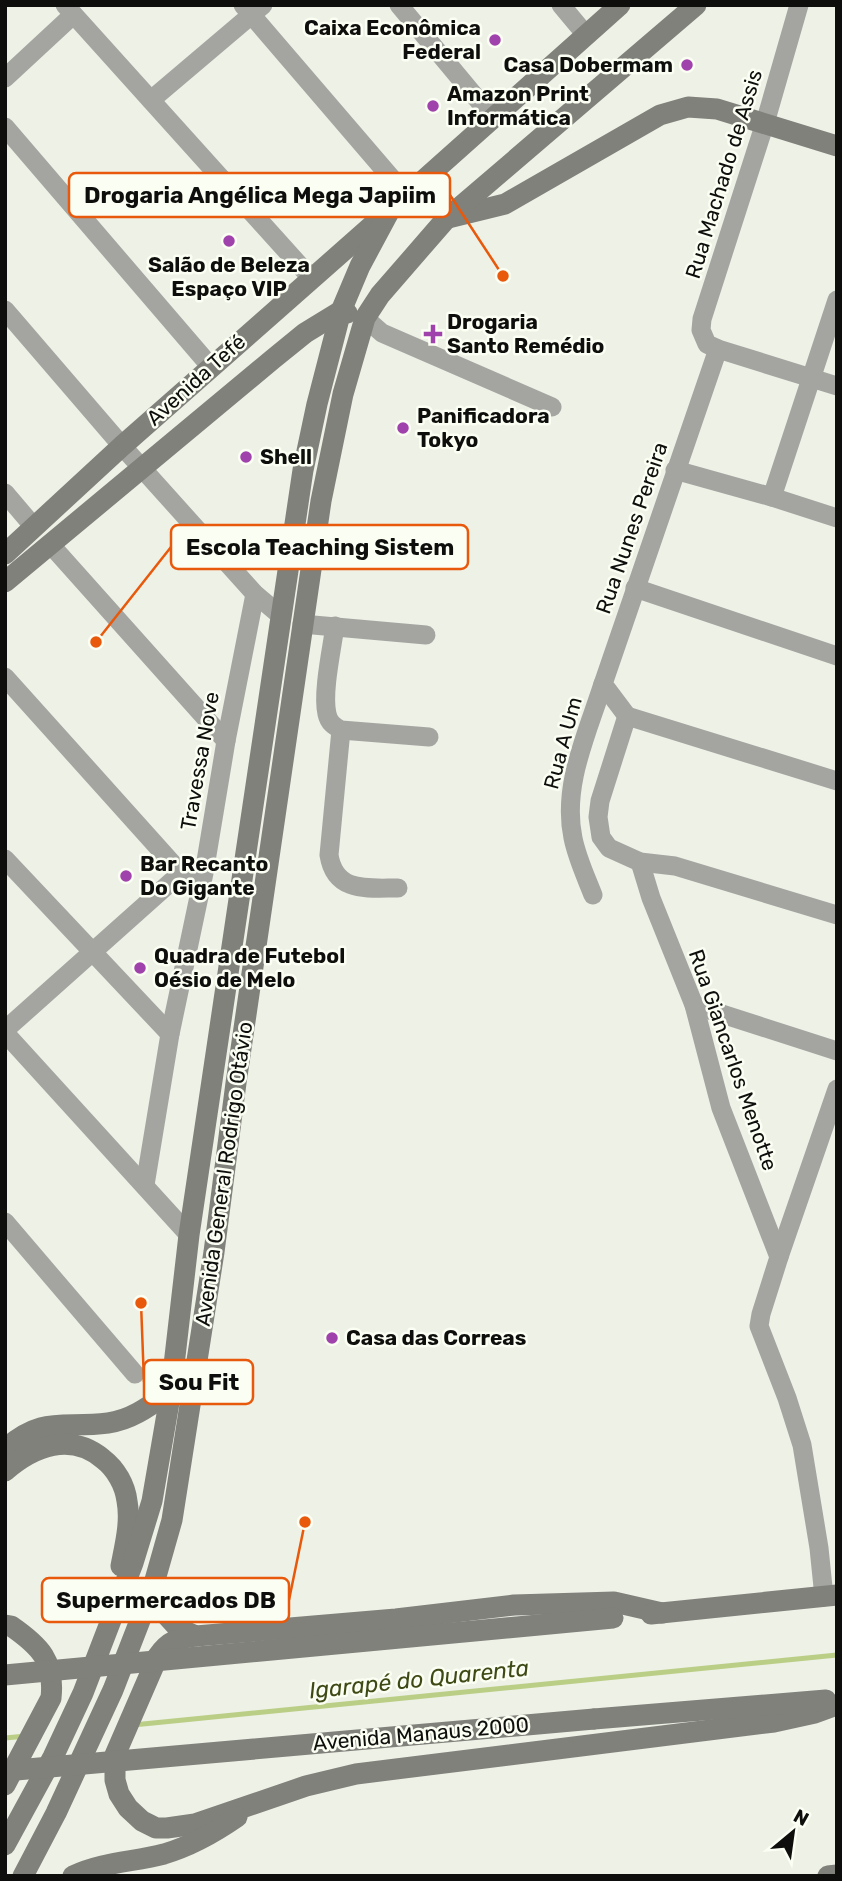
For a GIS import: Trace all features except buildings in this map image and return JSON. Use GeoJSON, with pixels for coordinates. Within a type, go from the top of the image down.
{"type":"FeatureCollection","features":[{"type":"Feature","properties":{"kind":"main road","name":"Avenida General Rodrigo Otávio"},"geometry":{"type":"LineString","coordinates":[[5,1845],[53,1757],[83,1693],[140,1544],[149,1512],[171,1391],[189,1235],[303,470],[341,311],[360,266],[390,210],[620,5]]}},
{"type":"Feature","properties":{"kind":"main road","name":"Avenida General Rodrigo Otávio"},"geometry":{"type":"LineString","coordinates":[[23,1876],[56,1813],[113,1690],[149,1596],[172,1520],[302,624],[335,427],[365,318],[380,295],[446,219],[696,5]]}},
{"type":"Feature","properties":{"kind":"main road"},"geometry":{"type":"LineString","coordinates":[[446,219],[505,204],[660,115],[688,107],[717,108],[837,146]]}},
{"type":"Feature","properties":{"kind":"main road","name":"Avenida Tefé"},"geometry":{"type":"LineString","coordinates":[[5,554],[122,446],[390,210]]}},
{"type":"Feature","properties":{"kind":"main road"},"geometry":{"type":"LineString","coordinates":[[341,311],[365,318]]}},
{"type":"Feature","properties":{"kind":"main road","name":"Avenida Tefé"},"geometry":{"type":"LineString","coordinates":[[5,582],[305,333],[341,311]]}},
{"type":"Feature","properties":{"kind":"main road"},"geometry":{"type":"LineString","coordinates":[[5,1449],[34,1429],[54,1424],[108,1423],[128,1418],[171,1391]]}},
{"type":"Feature","properties":{"kind":"main road"},"geometry":{"type":"LineString","coordinates":[[5,1471],[33,1451],[54,1444],[72,1443],[93,1450],[111,1465],[123,1485],[128,1525],[113,1616]]}},
{"type":"Feature","properties":{"kind":"main road"},"geometry":{"type":"LineString","coordinates":[[149,1596],[178,1628],[196,1636]]}},
{"type":"Feature","properties":{"kind":"main road"},"geometry":{"type":"LineString","coordinates":[[5,1675],[830,1596]]}},
{"type":"Feature","properties":{"kind":"main road"},"geometry":{"type":"LineString","coordinates":[[662,1614],[614,1602],[514,1605],[383,1620],[196,1636],[172,1641],[165,1646],[154,1664],[115,1755],[115,1780],[119,1794],[135,1814],[156,1828],[195,1824],[306,1786],[356,1774],[774,1722],[837,1705]]}},
{"type":"Feature","properties":{"kind":"main road"},"geometry":{"type":"LineString","coordinates":[[5,1626],[11,1626],[41,1649],[53,1684],[51,1699],[11,1768],[5,1785]]}},
{"type":"Feature","properties":{"kind":"main road","name":"Avenida Manaus 2000"},"geometry":{"type":"LineString","coordinates":[[11,1768],[837,1699]]}},
{"type":"Feature","properties":{"kind":"main road"},"geometry":{"type":"LineString","coordinates":[[73,1876],[109,1864],[164,1854],[191,1844],[211,1836],[256,1804]]}},
{"type":"Feature","properties":{"kind":"main road"},"geometry":{"type":"LineString","coordinates":[[828,1876],[837,1875]]}},
{"type":"Feature","properties":{"kind":"street"},"geometry":{"type":"LineString","coordinates":[[399,5],[493,118]]}},
{"type":"Feature","properties":{"kind":"street"},"geometry":{"type":"LineString","coordinates":[[561,5],[586,35]]}},
{"type":"Feature","properties":{"kind":"street","name":"Rua Machado de Assis"},"geometry":{"type":"LineString","coordinates":[[718,349],[707,344],[702,338],[702,319],[765,123],[799,5]]}},
{"type":"Feature","properties":{"kind":"street"},"geometry":{"type":"LineString","coordinates":[[151,100],[253,9],[407,195]]}},
{"type":"Feature","properties":{"kind":"street"},"geometry":{"type":"LineString","coordinates":[[5,78],[69,10],[311,278]]}},
{"type":"Feature","properties":{"kind":"street"},"geometry":{"type":"LineString","coordinates":[[5,127],[211,367]]}},
{"type":"Feature","properties":{"kind":"street"},"geometry":{"type":"LineString","coordinates":[[772,497],[837,300]]}},
{"type":"Feature","properties":{"kind":"street"},"geometry":{"type":"LineString","coordinates":[[5,310],[255,594],[281,615]]}},
{"type":"Feature","properties":{"kind":"street"},"geometry":{"type":"LineString","coordinates":[[365,318],[382,333],[552,407]]}},
{"type":"Feature","properties":{"kind":"street"},"geometry":{"type":"LineString","coordinates":[[718,349],[837,386]]}},
{"type":"Feature","properties":{"kind":"street","name":"Rua Nunes Pereira"},"geometry":{"type":"LineString","coordinates":[[603,684],[718,349]]}},
{"type":"Feature","properties":{"kind":"street"},"geometry":{"type":"LineString","coordinates":[[675,470],[837,518]]}},
{"type":"Feature","properties":{"kind":"street"},"geometry":{"type":"LineString","coordinates":[[5,493],[34,527]]}},
{"type":"Feature","properties":{"kind":"street"},"geometry":{"type":"LineString","coordinates":[[50,544],[226,741]]}},
{"type":"Feature","properties":{"kind":"street"},"geometry":{"type":"LineString","coordinates":[[635,588],[837,656]]}},
{"type":"Feature","properties":{"kind":"street","name":"Travessa Nove"},"geometry":{"type":"LineString","coordinates":[[145,1185],[170,1034],[204,873],[255,594]]}},
{"type":"Feature","properties":{"kind":"street"},"geometry":{"type":"LineString","coordinates":[[302,624],[426,635]]}},
{"type":"Feature","properties":{"kind":"street"},"geometry":{"type":"LineString","coordinates":[[335,626],[326,693],[327,715],[332,725],[341,730],[429,737]]}},
{"type":"Feature","properties":{"kind":"street"},"geometry":{"type":"LineString","coordinates":[[5,677],[181,873]]}},
{"type":"Feature","properties":{"kind":"street"},"geometry":{"type":"LineString","coordinates":[[603,684],[627,716],[837,781]]}},
{"type":"Feature","properties":{"kind":"street","name":"Rua A Um"},"geometry":{"type":"LineString","coordinates":[[593,895],[572,838],[569,799],[603,684]]}},
{"type":"Feature","properties":{"kind":"street"},"geometry":{"type":"LineString","coordinates":[[627,716],[604,784],[598,817],[601,837],[609,848],[640,862],[675,866],[837,915]]}},
{"type":"Feature","properties":{"kind":"street"},"geometry":{"type":"LineString","coordinates":[[341,730],[329,855],[331,867],[342,881],[362,888],[398,888]]}},
{"type":"Feature","properties":{"kind":"street"},"geometry":{"type":"LineString","coordinates":[[5,859],[170,1034]]}},
{"type":"Feature","properties":{"kind":"street","name":"Rua Giancarlos Menotte"},"geometry":{"type":"LineString","coordinates":[[640,862],[651,898],[694,1004],[721,1108],[779,1257]]}},
{"type":"Feature","properties":{"kind":"street"},"geometry":{"type":"LineString","coordinates":[[189,1235],[5,1031],[181,873],[204,873]]}},
{"type":"Feature","properties":{"kind":"street"},"geometry":{"type":"LineString","coordinates":[[694,1004],[837,1051]]}},
{"type":"Feature","properties":{"kind":"street"},"geometry":{"type":"LineString","coordinates":[[830,1596],[802,1445],[760,1326],[761,1314],[779,1257],[837,1089]]}},
{"type":"Feature","properties":{"kind":"street"},"geometry":{"type":"LineString","coordinates":[[5,1222],[135,1374]]}},
{"type":"Feature","properties":{"kind":"waterway","name":"Igarapé do Quarenta"},"geometry":{"type":"LineString","coordinates":[[133,1725],[837,1655]]}},
{"type":"Feature","properties":{"kind":"waterway","name":"Igarapé do Quarenta"},"geometry":{"type":"LineString","coordinates":[[5,1738],[26,1736]]}},
{"type":"Feature","properties":{"kind":"place","name":"Caixa Econômica Federal"},"geometry":{"type":"Point","coordinates":[495,40]}},
{"type":"Feature","properties":{"kind":"place","name":"Casa Dobermam"},"geometry":{"type":"Point","coordinates":[687,65]}},
{"type":"Feature","properties":{"kind":"place","name":"Amazon Print Informática"},"geometry":{"type":"Point","coordinates":[433,106]}},
{"type":"Feature","properties":{"kind":"place","name":"Salão de Beleza Espaço VIP"},"geometry":{"type":"Point","coordinates":[229,241]}},
{"type":"Feature","properties":{"kind":"place","name":"Drogaria Angélica Mega Japiim"},"geometry":{"type":"Point","coordinates":[503,276]}},
{"type":"Feature","properties":{"kind":"place","name":"Drogaria Santo Remédio"},"geometry":{"type":"Point","coordinates":[433,334]}},
{"type":"Feature","properties":{"kind":"place","name":"Panificadora Tokyo"},"geometry":{"type":"Point","coordinates":[403,428]}},
{"type":"Feature","properties":{"kind":"place","name":"Shell"},"geometry":{"type":"Point","coordinates":[246,457]}},
{"type":"Feature","properties":{"kind":"place","name":"Escola Teaching Sistem"},"geometry":{"type":"Point","coordinates":[96,642]}},
{"type":"Feature","properties":{"kind":"place","name":"Bar Recanto Do Gigante"},"geometry":{"type":"Point","coordinates":[126,876]}},
{"type":"Feature","properties":{"kind":"place","name":"Quadra de Futebol Oésio de Melo"},"geometry":{"type":"Point","coordinates":[140,968]}},
{"type":"Feature","properties":{"kind":"place","name":"Sou Fit"},"geometry":{"type":"Point","coordinates":[141,1303]}},
{"type":"Feature","properties":{"kind":"place","name":"Casa das Correas"},"geometry":{"type":"Point","coordinates":[332,1338]}},
{"type":"Feature","properties":{"kind":"place","name":"Supermercados DB"},"geometry":{"type":"Point","coordinates":[305,1522]}}]}
